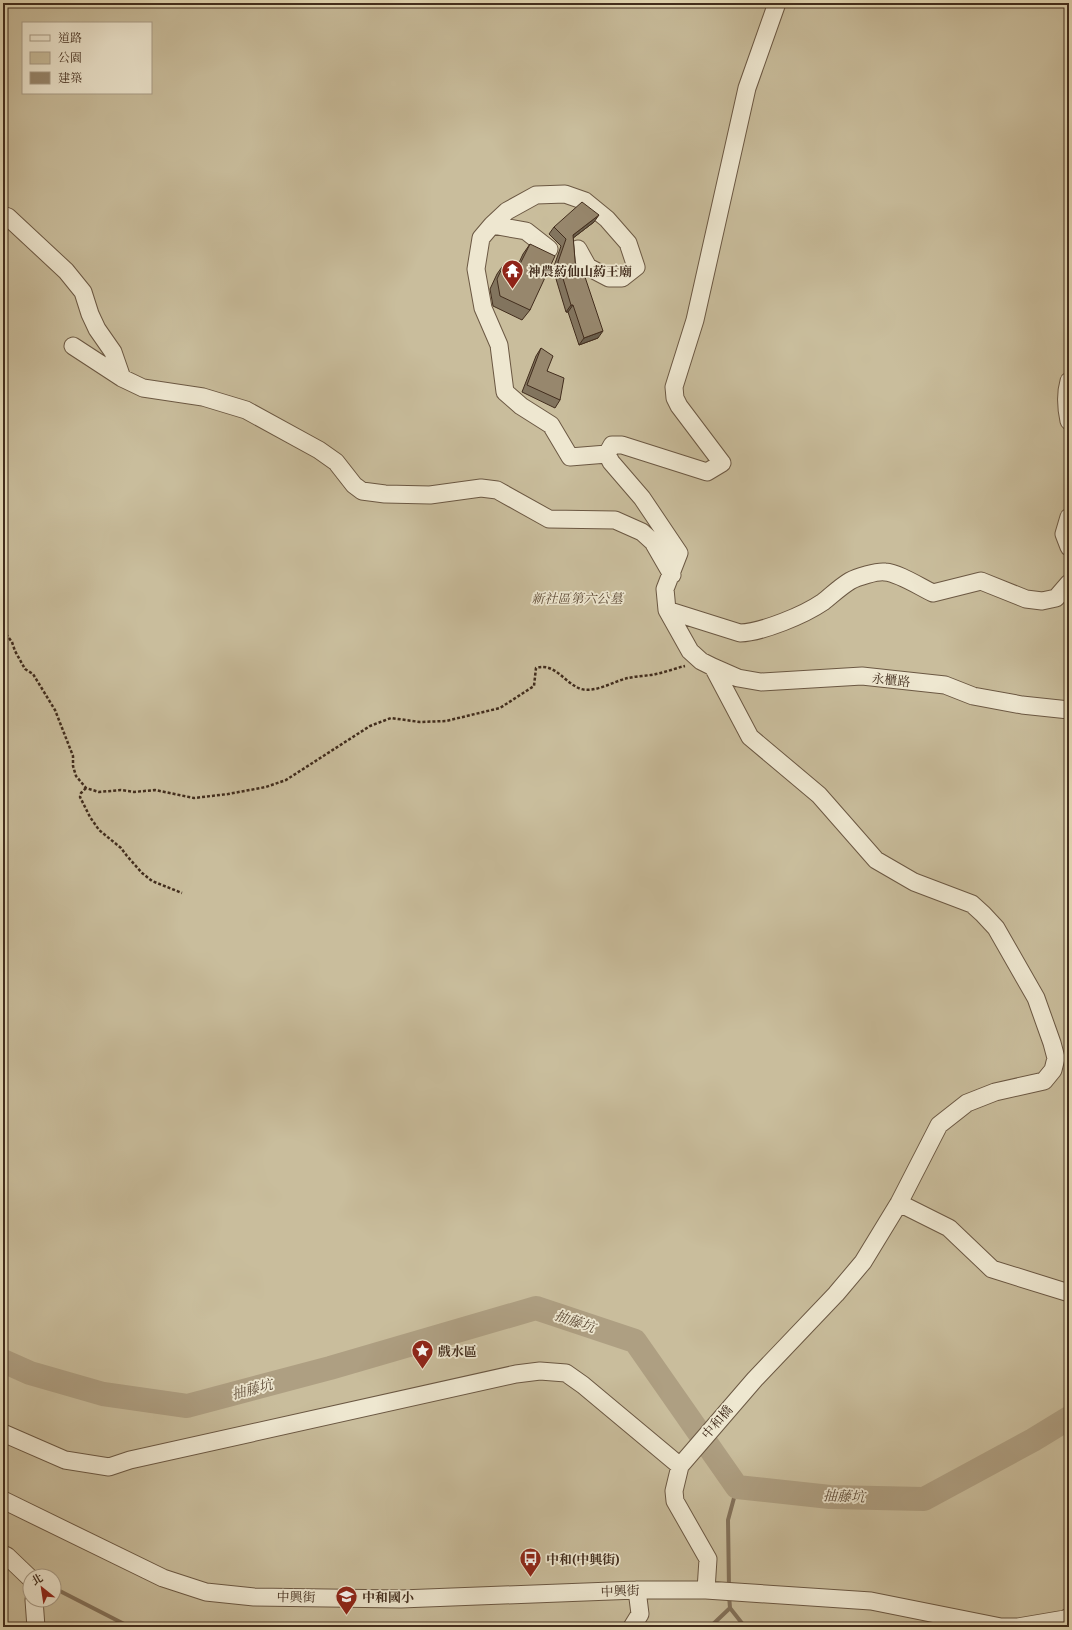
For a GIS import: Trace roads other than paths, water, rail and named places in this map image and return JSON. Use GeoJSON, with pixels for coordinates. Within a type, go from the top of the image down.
{"type":"FeatureCollection","features":[{"type":"Feature","properties":{"kind":"street"},"geometry":{"type":"LineString","coordinates":[[578,249],[588,267],[610,278],[622,278],[636,267],[628,243],[607,219],[586,201],[565,194],[536,195],[507,211],[481,238],[476,269],[483,308],[500,345],[505,392],[520,406],[551,425],[570,457],[606,454],[612,445],[622,445],[707,472],[722,463],[679,406],[675,398],[674,387],[695,320],[747,88],[777,3]]}},
{"type":"Feature","properties":{"kind":"street"},"geometry":{"type":"LineString","coordinates":[[3,215],[8,217],[66,270],[83,292],[92,319],[113,352],[122,378]]}},
{"type":"Feature","properties":{"kind":"street"},"geometry":{"type":"LineString","coordinates":[[492,225],[526,231],[549,249]]}},
{"type":"Feature","properties":{"kind":"street"},"geometry":{"type":"LineString","coordinates":[[73,346],[122,378],[143,388],[203,397],[246,410],[319,450],[336,462],[354,485],[362,491],[385,494],[430,495],[481,488],[497,490],[549,519],[615,520],[642,532],[653,542],[672,575]]}},
{"type":"Feature","properties":{"kind":"street"},"geometry":{"type":"LineString","coordinates":[[1069,381],[1066,390],[1066,407],[1069,420]]}},
{"type":"Feature","properties":{"kind":"street"},"geometry":{"type":"LineString","coordinates":[[606,454],[642,498],[679,554],[672,575],[665,589],[667,610],[690,651],[707,664]]}},
{"type":"Feature","properties":{"kind":"street"},"geometry":{"type":"LineString","coordinates":[[1069,517],[1064,534],[1069,547]]}},
{"type":"Feature","properties":{"kind":"street"},"geometry":{"type":"LineString","coordinates":[[667,610],[740,633],[750,633],[800,615],[823,602],[850,580],[872,574],[885,572],[897,575],[933,593],[981,581],[1026,599],[1042,601],[1056,598],[1069,583]]}},
{"type":"Feature","properties":{"kind":"street","name":"永櫃路"},"geometry":{"type":"LineString","coordinates":[[707,664],[738,678],[761,682],[862,676],[945,685],[973,696],[1022,705],[1069,710]]}},
{"type":"Feature","properties":{"kind":"street","name":"中和橋"},"geometry":{"type":"LineString","coordinates":[[680,1466],[755,1379],[836,1294],[863,1262],[899,1203],[939,1125],[967,1103],[995,1092],[1044,1081],[1053,1070],[1056,1058],[1036,998],[996,928],[972,904],[914,882],[876,860],[819,795],[750,737],[707,664]]}},
{"type":"Feature","properties":{"kind":"street"},"geometry":{"type":"LineString","coordinates":[[899,1203],[949,1228],[992,1269],[1069,1293]]}},
{"type":"Feature","properties":{"kind":"street"},"geometry":{"type":"LineString","coordinates":[[3,1433],[65,1460],[109,1467],[130,1460],[509,1376],[547,1372],[566,1373],[680,1466],[674,1491],[675,1501],[708,1559],[706,1590]]}},
{"type":"Feature","properties":{"kind":"street","name":"中興街"},"geometry":{"type":"LineString","coordinates":[[3,1500],[163,1578],[206,1592],[254,1597],[401,1599],[636,1590],[706,1590],[871,1601],[1001,1626],[1018,1627],[1069,1617]]}},
{"type":"Feature","properties":{"kind":"street"},"geometry":{"type":"LineString","coordinates":[[3,1554],[22,1570]]}},
{"type":"Feature","properties":{"kind":"street"},"geometry":{"type":"LineString","coordinates":[[632,1627],[640,1614],[636,1590]]}},
{"type":"Feature","properties":{"kind":"street"},"geometry":{"type":"LineString","coordinates":[[35,1608],[36,1627]]}},
{"type":"Feature","properties":{"kind":"waterway","name":"抽藤坑"},"geometry":{"type":"LineString","coordinates":[[3,1361],[30,1373],[103,1394],[187,1406],[330,1368],[536,1308],[635,1341],[737,1487],[830,1497],[924,1499],[1033,1440],[1069,1418]]}},
{"type":"Feature","properties":{"kind":"waterway"},"geometry":{"type":"LineString","coordinates":[[729,1588],[728,1520],[737,1487]]}},
{"type":"Feature","properties":{"kind":"waterway"},"geometry":{"type":"LineString","coordinates":[[62,1592],[130,1627]]}},
{"type":"Feature","properties":{"kind":"waterway"},"geometry":{"type":"LineString","coordinates":[[729,1595],[730,1608],[745,1627]]}},
{"type":"Feature","properties":{"kind":"waterway"},"geometry":{"type":"LineString","coordinates":[[710,1627],[730,1608]]}},
{"type":"Feature","properties":{"kind":"place","name":"神農葯仙山葯王廟"},"geometry":{"type":"Point","coordinates":[513,290]}},
{"type":"Feature","properties":{"kind":"place","name":"戲水區"},"geometry":{"type":"Point","coordinates":[423,1370]}},
{"type":"Feature","properties":{"kind":"place","name":"中和(中興街)"},"geometry":{"type":"Point","coordinates":[530,1578]}},
{"type":"Feature","properties":{"kind":"place","name":"中和國小"},"geometry":{"type":"Point","coordinates":[346,1616]}},
{"type":"Feature","properties":{"kind":"park label","name":"新社區第六公墓"},"geometry":{"type":"Point","coordinates":[577,598]}}]}
